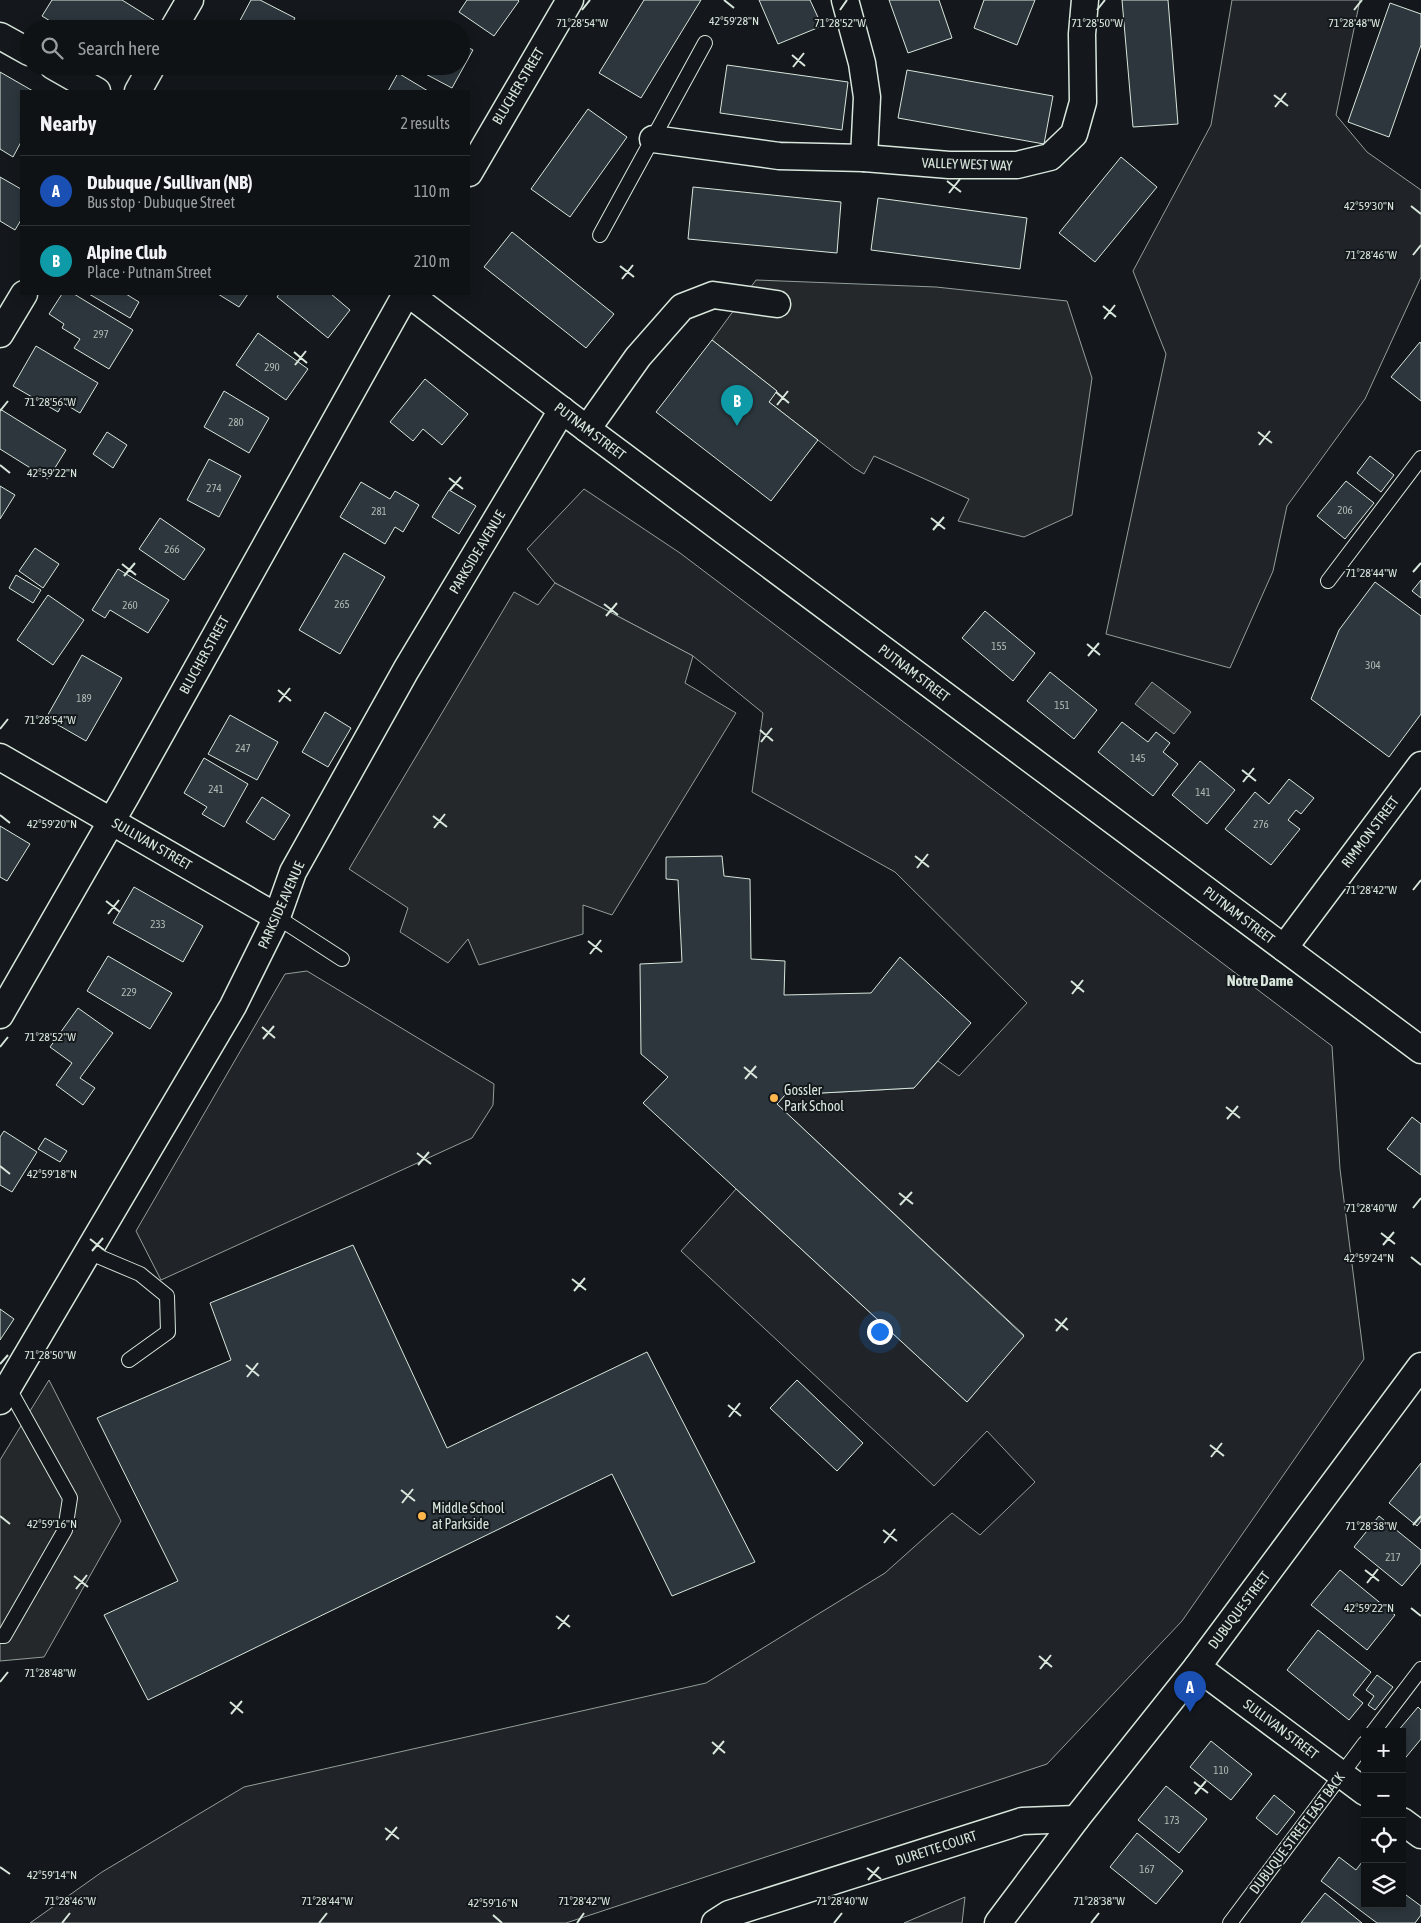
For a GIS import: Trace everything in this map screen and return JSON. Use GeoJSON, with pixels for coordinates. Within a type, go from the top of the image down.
{"type":"FeatureCollection","features":[{"type":"Feature","properties":{"kind":"street"},"geometry":{"type":"LineString","coordinates":[[178,20],[190,0]]}},
{"type":"Feature","properties":{"kind":"street","name":"BLUCHER STREET"},"geometry":{"type":"LineString","coordinates":[[470,171],[570,0]]}},
{"type":"Feature","properties":{"kind":"street"},"geometry":{"type":"LineString","coordinates":[[845,0],[862,63],[866,89],[864,158]]}},
{"type":"Feature","properties":{"kind":"street","name":"VALLEY WEST WAY"},"geometry":{"type":"LineString","coordinates":[[653,139],[779,156],[864,158],[949,165],[1017,166],[1050,157],[1074,134],[1083,102],[1082,34],[1085,0]]}},
{"type":"Feature","properties":{"kind":"street"},"geometry":{"type":"LineString","coordinates":[[0,36],[20,47]]}},
{"type":"Feature","properties":{"kind":"street"},"geometry":{"type":"LineString","coordinates":[[69,75],[95,90]]}},
{"type":"Feature","properties":{"kind":"street"},"geometry":{"type":"LineString","coordinates":[[139,90],[147,75]]}},
{"type":"Feature","properties":{"kind":"street"},"geometry":{"type":"LineString","coordinates":[[0,334],[23,295]]}},
{"type":"Feature","properties":{"kind":"street","name":"BLUCHER STREET"},"geometry":{"type":"LineString","coordinates":[[0,1015],[407,295]]}},
{"type":"Feature","properties":{"kind":"street","name":"PUTNAM STREET"},"geometry":{"type":"LineString","coordinates":[[409,295],[1421,1050]]}},
{"type":"Feature","properties":{"kind":"street"},"geometry":{"type":"LineString","coordinates":[[587,429],[638,357],[682,307],[713,295],[777,304]]}},
{"type":"Feature","properties":{"kind":"street","name":"PARKSIDE AVENUE"},"geometry":{"type":"LineString","coordinates":[[4,1394],[233,1006],[277,917],[293,872],[406,670],[562,410]]}},
{"type":"Feature","properties":{"kind":"street","name":"SULLIVAN STREET"},"geometry":{"type":"LineString","coordinates":[[0,757],[277,917]]}},
{"type":"Feature","properties":{"kind":"street","name":"RIMMON STREET"},"geometry":{"type":"LineString","coordinates":[[1284,948],[1421,765]]}},
{"type":"Feature","properties":{"kind":"street","name":"DUBUQUE STREET"},"geometry":{"type":"LineString","coordinates":[[998,1923],[1076,1819],[1197,1666],[1421,1366]]}},
{"type":"Feature","properties":{"kind":"street","name":"SULLIVAN STREET"},"geometry":{"type":"LineString","coordinates":[[1197,1666],[1361,1789]]}},
{"type":"Feature","properties":{"kind":"street","name":"DURETTE COURT"},"geometry":{"type":"LineString","coordinates":[[715,1923],[729,1914],[1022,1821],[1076,1819]]}},
{"type":"Feature","properties":{"kind":"street"},"geometry":{"type":"LineString","coordinates":[[1406,1824],[1421,1835]]}},
{"type":"Feature","properties":{"kind":"lane"},"geometry":{"type":"LineString","coordinates":[[600,235],[705,43]]}},
{"type":"Feature","properties":{"kind":"lane"},"geometry":{"type":"LineString","coordinates":[[1328,581],[1421,458]]}},
{"type":"Feature","properties":{"kind":"lane"},"geometry":{"type":"LineString","coordinates":[[277,917],[342,959]]}},
{"type":"Feature","properties":{"kind":"lane"},"geometry":{"type":"LineString","coordinates":[[88,1252],[140,1274],[167,1296],[168,1332],[129,1360]]}},
{"type":"Feature","properties":{"kind":"lane"},"geometry":{"type":"LineString","coordinates":[[0,1636],[4,1636],[65,1530],[70,1498],[4,1394]]}},
{"type":"Feature","properties":{"kind":"lane"},"geometry":{"type":"LineString","coordinates":[[1376,1728],[1421,1669]]}},
{"type":"Feature","properties":{"kind":"lane","name":"DUBUQUE STREET EAST BACK"},"geometry":{"type":"LineString","coordinates":[[1230,1923],[1361,1748]]}},
{"type":"Feature","properties":{"kind":"shaded area"},"geometry":{"type":"Polygon","coordinates":[[[1232,0],[1360,0],[1336,115],[1367,152],[1421,190],[1421,277],[1365,399],[1287,506],[1273,571],[1230,668],[1106,634],[1166,354],[1133,271],[1211,125],[1232,0]]]}},
{"type":"Feature","properties":{"kind":"shaded area"},"geometry":{"type":"Polygon","coordinates":[[[756,280],[936,287],[1067,301],[1092,378],[1072,515],[1024,537],[958,521],[969,499],[874,456],[864,474],[854,468],[769,402],[777,391],[712,340],[756,280]]]}},
{"type":"Feature","properties":{"kind":"shaded area"},"geometry":{"type":"Polygon","coordinates":[[[584,489],[680,553],[1332,1046],[1340,1169],[1364,1359],[1182,1621],[1047,1764],[566,1923],[30,1923],[102,1872],[244,1787],[706,1683],[885,1573],[952,1513],[980,1535],[1035,1482],[987,1431],[934,1486],[681,1251],[736,1189],[967,1402],[1024,1335],[777,1104],[785,1095],[914,1088],[938,1061],[959,1076],[1027,1003],[895,872],[752,792],[763,713],[693,656],[555,583],[527,549],[584,489]]]}},
{"type":"Feature","properties":{"kind":"shaded area"},"geometry":{"type":"Polygon","coordinates":[[[555,583],[693,656],[685,683],[736,713],[612,915],[583,905],[583,934],[479,965],[468,939],[448,963],[400,932],[408,908],[349,869],[514,592],[538,605],[555,583]]]}},
{"type":"Feature","properties":{"kind":"shaded area"},"geometry":{"type":"Polygon","coordinates":[[[1152,682],[1191,712],[1174,734],[1135,704],[1152,682]]]}},
{"type":"Feature","properties":{"kind":"shaded area"},"geometry":{"type":"Polygon","coordinates":[[[307,971],[494,1084],[493,1105],[472,1138],[161,1280],[136,1231],[285,974],[307,971]]]}},
{"type":"Feature","properties":{"kind":"shaded area"},"geometry":{"type":"Polygon","coordinates":[[[49,1380],[121,1521],[44,1657],[0,1661],[0,1460],[49,1380]]]}},
{"type":"Feature","properties":{"kind":"shaded area"},"geometry":{"type":"Polygon","coordinates":[[[965,1897],[962,1923],[904,1923],[965,1897]]]}},
{"type":"Feature","properties":{"kind":"building"},"geometry":{"type":"Polygon","coordinates":[[[52,0],[122,0],[154,20],[48,20],[42,16],[52,0]]]}},
{"type":"Feature","properties":{"kind":"building"},"geometry":{"type":"Polygon","coordinates":[[[251,0],[260,0],[295,18],[294,20],[240,20],[251,0]]]}},
{"type":"Feature","properties":{"kind":"building"},"geometry":{"type":"Polygon","coordinates":[[[467,0],[519,1],[494,36],[459,12],[467,0]]]}},
{"type":"Feature","properties":{"kind":"building"},"geometry":{"type":"Polygon","coordinates":[[[644,0],[701,0],[641,98],[599,73],[644,0]]]}},
{"type":"Feature","properties":{"kind":"building"},"geometry":{"type":"Polygon","coordinates":[[[759,0],[810,0],[822,26],[778,44],[759,0]]]}},
{"type":"Feature","properties":{"kind":"building"},"geometry":{"type":"Polygon","coordinates":[[[889,0],[939,0],[952,38],[908,53],[889,0]]]}},
{"type":"Feature","properties":{"kind":"building"},"geometry":{"type":"Polygon","coordinates":[[[984,0],[1035,0],[1017,45],[974,28],[984,0]]]}},
{"type":"Feature","properties":{"kind":"building"},"geometry":{"type":"Polygon","coordinates":[[[1122,0],[1168,0],[1178,124],[1133,127],[1122,0]]]}},
{"type":"Feature","properties":{"kind":"building"},"geometry":{"type":"Polygon","coordinates":[[[1390,3],[1421,14],[1421,45],[1389,137],[1348,122],[1390,3]]]}},
{"type":"Feature","properties":{"kind":"building"},"geometry":{"type":"Polygon","coordinates":[[[727,65],[848,82],[842,130],[720,113],[727,65]]]}},
{"type":"Feature","properties":{"kind":"building"},"geometry":{"type":"Polygon","coordinates":[[[907,70],[1053,96],[1044,144],[898,118],[907,70]]]}},
{"type":"Feature","properties":{"kind":"building"},"geometry":{"type":"Polygon","coordinates":[[[0,72],[31,90],[20,90],[20,144],[13,157],[0,149],[0,72]]]}},
{"type":"Feature","properties":{"kind":"building"},"geometry":{"type":"Polygon","coordinates":[[[397,75],[401,75],[426,90],[389,90],[397,75]]]}},
{"type":"Feature","properties":{"kind":"building"},"geometry":{"type":"Polygon","coordinates":[[[427,75],[459,75],[452,88],[427,75]]]}},
{"type":"Feature","properties":{"kind":"building"},"geometry":{"type":"Polygon","coordinates":[[[588,109],[627,137],[570,217],[531,189],[588,109]]]}},
{"type":"Feature","properties":{"kind":"building"},"geometry":{"type":"Polygon","coordinates":[[[1121,157],[1157,187],[1095,262],[1059,233],[1121,157]]]}},
{"type":"Feature","properties":{"kind":"building"},"geometry":{"type":"Polygon","coordinates":[[[0,177],[20,188],[20,222],[15,230],[0,221],[0,177]]]}},
{"type":"Feature","properties":{"kind":"building"},"geometry":{"type":"Polygon","coordinates":[[[693,187],[841,202],[837,253],[688,239],[693,187]]]}},
{"type":"Feature","properties":{"kind":"building"},"geometry":{"type":"Polygon","coordinates":[[[878,198],[1027,218],[1020,269],[871,250],[878,198]]]}},
{"type":"Feature","properties":{"kind":"building"},"geometry":{"type":"Polygon","coordinates":[[[512,232],[614,314],[586,348],[484,267],[512,232]]]}},
{"type":"Feature","properties":{"kind":"building"},"geometry":{"type":"Polygon","coordinates":[[[61,295],[76,295],[133,330],[109,369],[74,348],[80,339],[62,328],[64,324],[49,314],[61,295]]]}},
{"type":"Feature","properties":{"kind":"building"},"geometry":{"type":"Polygon","coordinates":[[[91,295],[128,295],[139,302],[130,318],[91,295]]]}},
{"type":"Feature","properties":{"kind":"building"},"geometry":{"type":"Polygon","coordinates":[[[220,295],[247,295],[239,307],[220,295]]]}},
{"type":"Feature","properties":{"kind":"building"},"geometry":{"type":"Polygon","coordinates":[[[278,295],[332,295],[350,310],[328,338],[277,297],[278,295]]]}},
{"type":"Feature","properties":{"kind":"building"},"geometry":{"type":"Polygon","coordinates":[[[258,333],[308,369],[286,400],[236,365],[258,333]]]}},
{"type":"Feature","properties":{"kind":"building"},"geometry":{"type":"Polygon","coordinates":[[[712,340],[777,391],[769,402],[818,440],[771,501],[656,412],[712,340]]]}},
{"type":"Feature","properties":{"kind":"building"},"geometry":{"type":"Polygon","coordinates":[[[1420,342],[1421,344],[1421,401],[1391,377],[1420,342]]]}},
{"type":"Feature","properties":{"kind":"building"},"geometry":{"type":"Polygon","coordinates":[[[36,346],[98,383],[80,413],[63,403],[58,412],[13,386],[36,346]]]}},
{"type":"Feature","properties":{"kind":"building"},"geometry":{"type":"Polygon","coordinates":[[[425,379],[468,414],[442,445],[423,429],[413,441],[390,422],[425,379]]]}},
{"type":"Feature","properties":{"kind":"building"},"geometry":{"type":"Polygon","coordinates":[[[224,391],[269,418],[249,453],[204,427],[224,391]]]}},
{"type":"Feature","properties":{"kind":"building"},"geometry":{"type":"Polygon","coordinates":[[[0,409],[66,450],[48,479],[0,449],[0,409]]]}},
{"type":"Feature","properties":{"kind":"building"},"geometry":{"type":"Polygon","coordinates":[[[107,432],[127,445],[113,468],[93,454],[107,432]]]}},
{"type":"Feature","properties":{"kind":"building"},"geometry":{"type":"Polygon","coordinates":[[[1370,456],[1394,475],[1381,492],[1357,473],[1370,456]]]}},
{"type":"Feature","properties":{"kind":"building"},"geometry":{"type":"Polygon","coordinates":[[[209,459],[241,476],[219,517],[187,500],[209,459]]]}},
{"type":"Feature","properties":{"kind":"building"},"geometry":{"type":"Polygon","coordinates":[[[1346,481],[1374,503],[1345,539],[1317,516],[1346,481]]]}},
{"type":"Feature","properties":{"kind":"building"},"geometry":{"type":"Polygon","coordinates":[[[361,482],[390,499],[395,491],[419,505],[403,532],[395,527],[385,544],[340,517],[361,482]]]}},
{"type":"Feature","properties":{"kind":"building"},"geometry":{"type":"Polygon","coordinates":[[[0,486],[15,495],[0,519],[0,486]]]}},
{"type":"Feature","properties":{"kind":"building"},"geometry":{"type":"Polygon","coordinates":[[[449,490],[476,506],[459,534],[432,517],[449,490]]]}},
{"type":"Feature","properties":{"kind":"building"},"geometry":{"type":"Polygon","coordinates":[[[160,518],[205,549],[184,580],[139,549],[160,518]]]}},
{"type":"Feature","properties":{"kind":"building"},"geometry":{"type":"Polygon","coordinates":[[[35,548],[59,564],[43,588],[19,571],[35,548]]]}},
{"type":"Feature","properties":{"kind":"building"},"geometry":{"type":"Polygon","coordinates":[[[344,553],[385,577],[340,654],[299,630],[344,553]]]}},
{"type":"Feature","properties":{"kind":"building"},"geometry":{"type":"Polygon","coordinates":[[[118,569],[169,600],[148,633],[110,610],[105,618],[92,610],[118,569]]]}},
{"type":"Feature","properties":{"kind":"building"},"geometry":{"type":"Polygon","coordinates":[[[16,575],[41,590],[33,603],[9,588],[16,575]]]}},
{"type":"Feature","properties":{"kind":"building"},"geometry":{"type":"Polygon","coordinates":[[[1421,580],[1421,598],[1412,591],[1421,580]]]}},
{"type":"Feature","properties":{"kind":"building"},"geometry":{"type":"Polygon","coordinates":[[[1375,582],[1421,616],[1421,714],[1389,757],[1311,699],[1339,630],[1375,582]]]}},
{"type":"Feature","properties":{"kind":"building"},"geometry":{"type":"Polygon","coordinates":[[[48,595],[84,620],[53,665],[17,640],[48,595]]]}},
{"type":"Feature","properties":{"kind":"building"},"geometry":{"type":"Polygon","coordinates":[[[985,611],[1035,653],[1013,681],[962,638],[985,611]]]}},
{"type":"Feature","properties":{"kind":"building"},"geometry":{"type":"Polygon","coordinates":[[[82,655],[122,678],[86,741],[46,718],[82,655]]]}},
{"type":"Feature","properties":{"kind":"building"},"geometry":{"type":"Polygon","coordinates":[[[1050,672],[1097,710],[1074,739],[1027,701],[1050,672]]]}},
{"type":"Feature","properties":{"kind":"building"},"geometry":{"type":"Polygon","coordinates":[[[325,712],[351,728],[328,767],[302,752],[325,712]]]}},
{"type":"Feature","properties":{"kind":"building"},"geometry":{"type":"Polygon","coordinates":[[[230,715],[278,742],[257,780],[208,754],[230,715]]]}},
{"type":"Feature","properties":{"kind":"building"},"geometry":{"type":"Polygon","coordinates":[[[1122,722],[1148,742],[1156,732],[1170,743],[1163,752],[1178,764],[1153,796],[1098,752],[1122,722]]]}},
{"type":"Feature","properties":{"kind":"building"},"geometry":{"type":"Polygon","coordinates":[[[204,758],[248,784],[224,827],[202,814],[207,807],[184,793],[204,758]]]}},
{"type":"Feature","properties":{"kind":"building"},"geometry":{"type":"Polygon","coordinates":[[[1200,761],[1235,790],[1207,824],[1172,795],[1200,761]]]}},
{"type":"Feature","properties":{"kind":"building"},"geometry":{"type":"Polygon","coordinates":[[[1289,779],[1314,798],[1301,814],[1296,810],[1288,820],[1300,829],[1271,865],[1225,829],[1255,792],[1269,804],[1289,779]]]}},
{"type":"Feature","properties":{"kind":"building"},"geometry":{"type":"Polygon","coordinates":[[[262,797],[290,815],[274,840],[246,822],[262,797]]]}},
{"type":"Feature","properties":{"kind":"building"},"geometry":{"type":"Polygon","coordinates":[[[0,826],[30,844],[7,881],[0,877],[0,826]]]}},
{"type":"Feature","properties":{"kind":"building"},"geometry":{"type":"Polygon","coordinates":[[[722,856],[724,876],[750,879],[751,959],[785,961],[784,995],[871,993],[900,957],[971,1023],[914,1088],[785,1095],[777,1104],[1024,1336],[967,1402],[643,1103],[668,1077],[641,1054],[640,964],[682,962],[678,880],[666,879],[666,857],[722,856]]]}},
{"type":"Feature","properties":{"kind":"building"},"geometry":{"type":"Polygon","coordinates":[[[134,887],[203,926],[183,962],[113,923],[134,887]]]}},
{"type":"Feature","properties":{"kind":"building"},"geometry":{"type":"Polygon","coordinates":[[[108,956],[172,993],[150,1029],[87,991],[108,956]]]}},
{"type":"Feature","properties":{"kind":"building"},"geometry":{"type":"Polygon","coordinates":[[[78,1008],[113,1033],[80,1078],[95,1088],[83,1105],[56,1085],[72,1063],[50,1047],[78,1008]]]}},
{"type":"Feature","properties":{"kind":"building"},"geometry":{"type":"Polygon","coordinates":[[[1412,1117],[1421,1124],[1421,1175],[1387,1149],[1412,1117]]]}},
{"type":"Feature","properties":{"kind":"building"},"geometry":{"type":"Polygon","coordinates":[[[4,1131],[37,1152],[12,1192],[0,1185],[0,1137],[4,1131]]]}},
{"type":"Feature","properties":{"kind":"building"},"geometry":{"type":"Polygon","coordinates":[[[45,1138],[67,1151],[60,1162],[38,1149],[45,1138]]]}},
{"type":"Feature","properties":{"kind":"building"},"geometry":{"type":"Polygon","coordinates":[[[353,1245],[447,1448],[647,1352],[755,1562],[672,1596],[612,1474],[148,1700],[104,1615],[178,1581],[97,1418],[231,1360],[210,1303],[353,1245]]]}},
{"type":"Feature","properties":{"kind":"building"},"geometry":{"type":"Polygon","coordinates":[[[0,1309],[14,1319],[0,1340],[0,1309]]]}},
{"type":"Feature","properties":{"kind":"building"},"geometry":{"type":"Polygon","coordinates":[[[797,1380],[863,1443],[837,1471],[770,1408],[797,1380]]]}},
{"type":"Feature","properties":{"kind":"building"},"geometry":{"type":"Polygon","coordinates":[[[1421,1463],[1421,1521],[1417,1526],[1389,1503],[1421,1463]]]}},
{"type":"Feature","properties":{"kind":"building"},"geometry":{"type":"Polygon","coordinates":[[[1379,1516],[1421,1550],[1421,1563],[1402,1586],[1354,1547],[1379,1516]]]}},
{"type":"Feature","properties":{"kind":"building"},"geometry":{"type":"Polygon","coordinates":[[[1340,1570],[1395,1615],[1367,1650],[1311,1605],[1340,1570]]]}},
{"type":"Feature","properties":{"kind":"building"},"geometry":{"type":"Polygon","coordinates":[[[1318,1630],[1371,1672],[1353,1695],[1363,1703],[1349,1720],[1287,1670],[1318,1630]]]}},
{"type":"Feature","properties":{"kind":"building"},"geometry":{"type":"Polygon","coordinates":[[[1377,1675],[1393,1687],[1375,1710],[1368,1705],[1374,1696],[1366,1690],[1377,1675]]]}},
{"type":"Feature","properties":{"kind":"building"},"geometry":{"type":"Polygon","coordinates":[[[1418,1707],[1421,1710],[1421,1739],[1406,1757],[1406,1728],[1400,1728],[1418,1707]]]}},
{"type":"Feature","properties":{"kind":"building"},"geometry":{"type":"Polygon","coordinates":[[[1211,1741],[1252,1774],[1231,1800],[1190,1767],[1211,1741]]]}},
{"type":"Feature","properties":{"kind":"building"},"geometry":{"type":"Polygon","coordinates":[[[1166,1786],[1207,1819],[1179,1853],[1138,1820],[1166,1786]]]}},
{"type":"Feature","properties":{"kind":"building"},"geometry":{"type":"Polygon","coordinates":[[[1274,1795],[1295,1812],[1277,1835],[1256,1818],[1274,1795]]]}},
{"type":"Feature","properties":{"kind":"building"},"geometry":{"type":"Polygon","coordinates":[[[1137,1833],[1183,1871],[1156,1904],[1110,1867],[1137,1833]]]}},
{"type":"Feature","properties":{"kind":"building"},"geometry":{"type":"Polygon","coordinates":[[[1339,1857],[1356,1870],[1361,1863],[1361,1908],[1406,1908],[1406,1895],[1421,1906],[1421,1915],[1415,1923],[1377,1923],[1321,1881],[1339,1857]]]}},
{"type":"Feature","properties":{"kind":"building"},"geometry":{"type":"Polygon","coordinates":[[[1325,1893],[1362,1923],[1301,1923],[1325,1893]]]}},
{"type":"Feature","properties":{"kind":"place","name":"Alpine Club"},"geometry":{"type":"Point","coordinates":[737,426]}},
{"type":"Feature","properties":{"kind":"place","name":"Gossler Park School"},"geometry":{"type":"Point","coordinates":[774,1098]}},
{"type":"Feature","properties":{"kind":"place","name":"Middle School at Parkside"},"geometry":{"type":"Point","coordinates":[422,1516]}},
{"type":"Feature","properties":{"kind":"place","name":"Dubuque / Sullivan (NB)"},"geometry":{"type":"Point","coordinates":[1190,1712]}},
{"type":"Feature","properties":{"kind":"district","name":"Notre Dame"},"geometry":{"type":"Point","coordinates":[1260,980]}}]}
